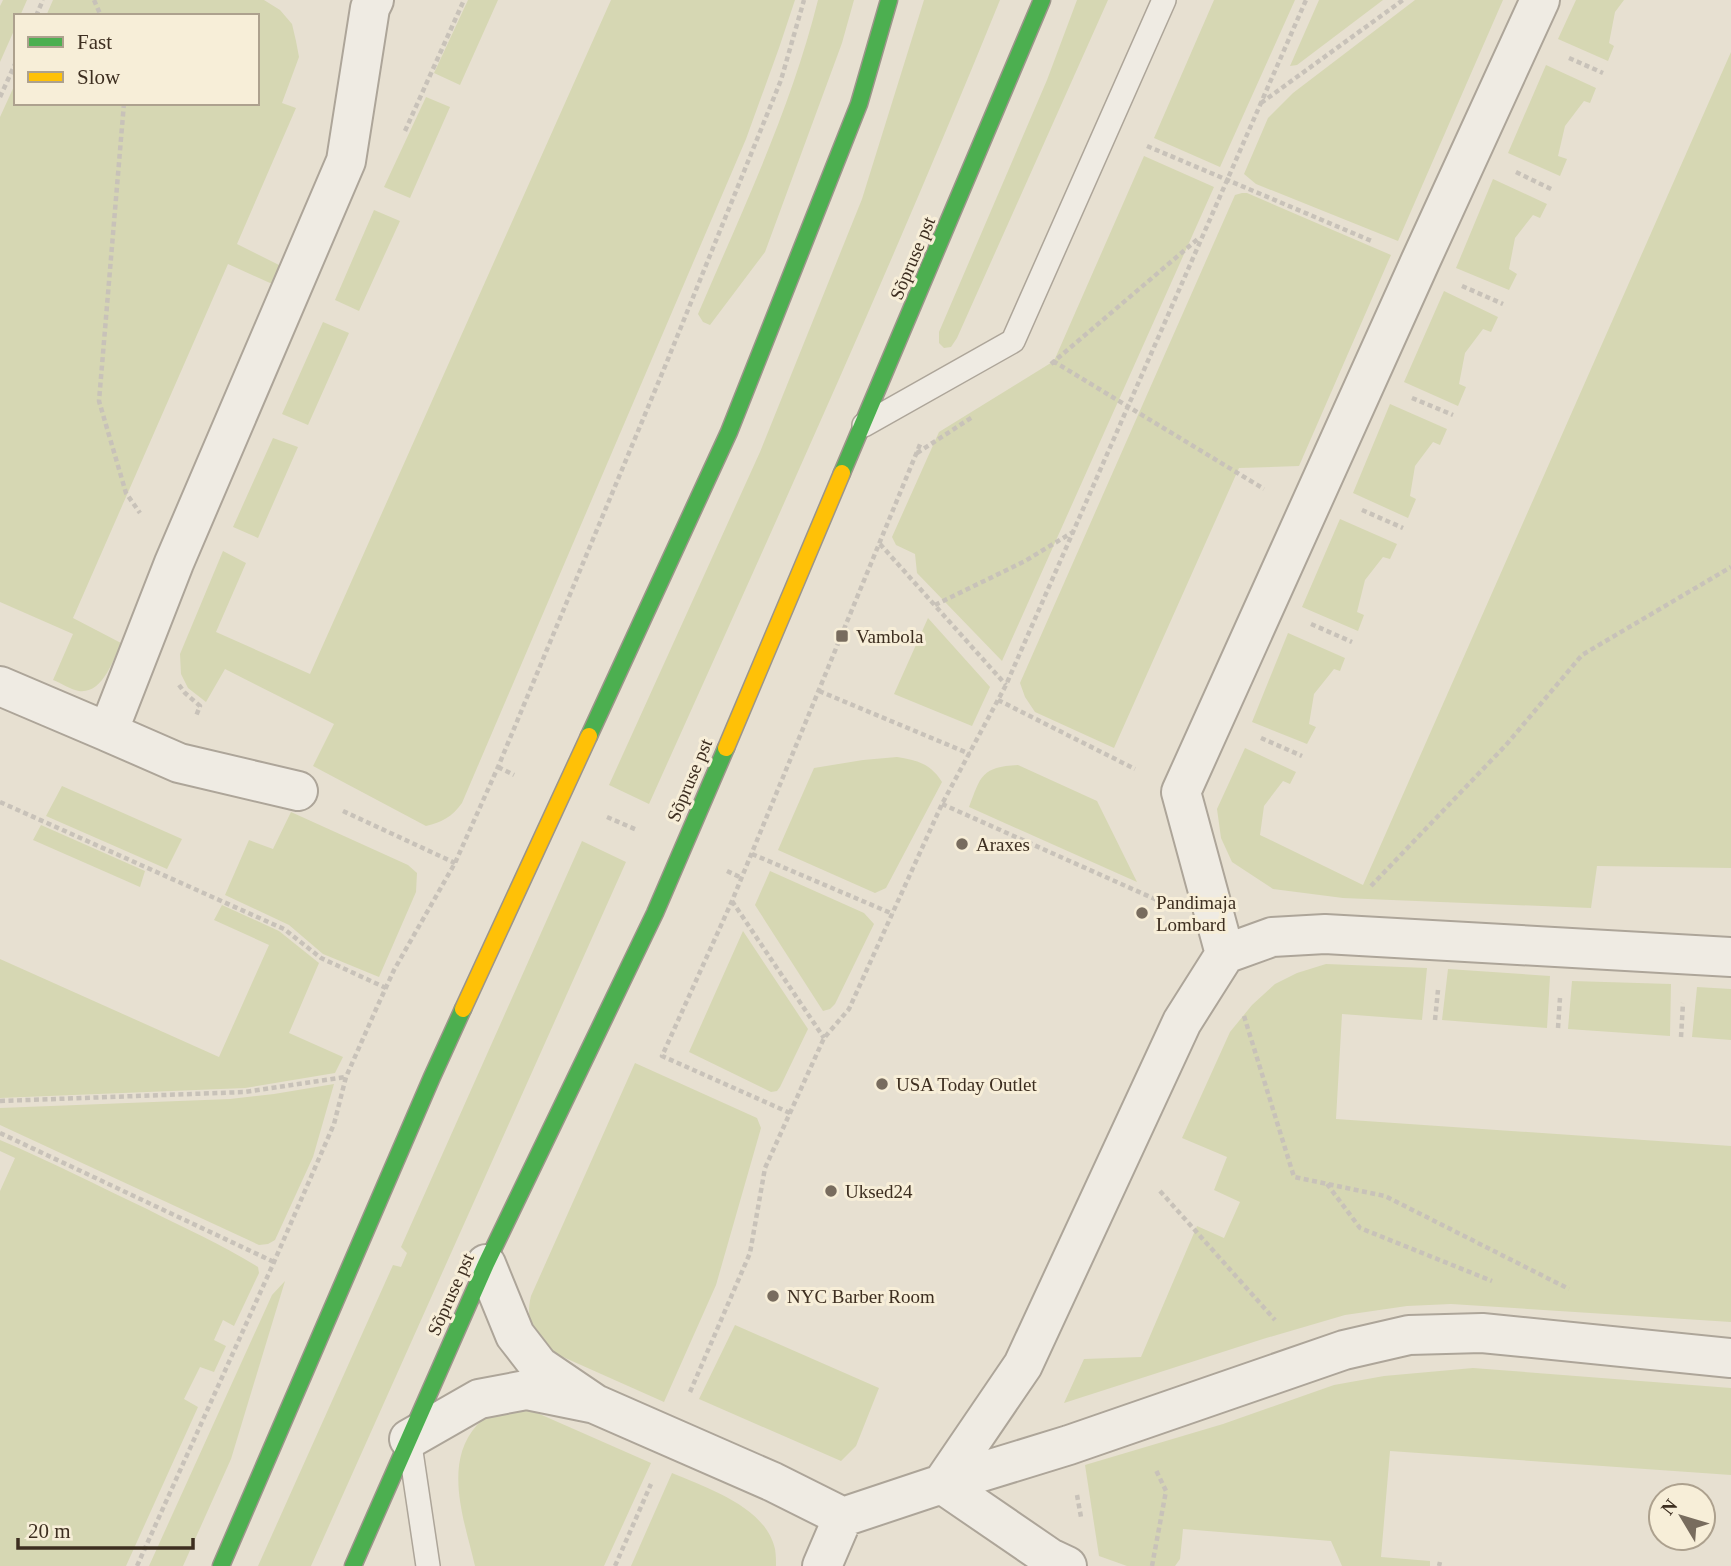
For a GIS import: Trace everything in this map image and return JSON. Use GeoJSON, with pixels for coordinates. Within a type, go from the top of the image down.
{"type":"FeatureCollection","features":[{"type":"Feature","properties":{"kind":"main road"},"geometry":{"type":"LineString","coordinates":[[221,1566],[432,1077],[729,432],[859,104],[888,0]]}},
{"type":"Feature","properties":{"kind":"main road","name":"Sõpruse pst"},"geometry":{"type":"LineString","coordinates":[[353,1566],[486,1264],[655,912],[864,425],[1042,0]]}},
{"type":"Feature","properties":{"kind":"street"},"geometry":{"type":"LineString","coordinates":[[1225,954],[1181,792],[1540,0]]}},
{"type":"Feature","properties":{"kind":"street"},"geometry":{"type":"LineString","coordinates":[[108,732],[174,563],[346,161],[365,3]]}},
{"type":"Feature","properties":{"kind":"street"},"geometry":{"type":"LineString","coordinates":[[0,687],[179,762],[298,791]]}},
{"type":"Feature","properties":{"kind":"street"},"geometry":{"type":"LineString","coordinates":[[942,1484],[1023,1365],[1182,1022],[1225,954],[1272,937],[1325,934],[1731,957]]}},
{"type":"Feature","properties":{"kind":"street"},"geometry":{"type":"LineString","coordinates":[[486,1264],[514,1335],[539,1366],[595,1404],[773,1482],[843,1517],[1069,1445],[1344,1350],[1409,1335],[1482,1333],[1731,1358]]}},
{"type":"Feature","properties":{"kind":"street"},"geometry":{"type":"LineString","coordinates":[[409,1439],[479,1399],[526,1390],[595,1404]]}},
{"type":"Feature","properties":{"kind":"street"},"geometry":{"type":"LineString","coordinates":[[942,1484],[1050,1558],[1067,1566]]}},
{"type":"Feature","properties":{"kind":"street"},"geometry":{"type":"LineString","coordinates":[[822,1566],[843,1517]]}},
{"type":"Feature","properties":{"kind":"lane"},"geometry":{"type":"LineString","coordinates":[[864,425],[1013,341],[1164,0]]}},
{"type":"Feature","properties":{"kind":"lane"},"geometry":{"type":"LineString","coordinates":[[409,1439],[429,1566]]}},
{"type":"Feature","properties":{"kind":"path"},"geometry":{"type":"LineString","coordinates":[[137,1566],[334,1124],[346,1077],[394,970],[455,863],[498,767],[781,80],[804,0]]}},
{"type":"Feature","properties":{"kind":"path"},"geometry":{"type":"LineString","coordinates":[[686,1402],[750,1253],[765,1168],[824,1038],[849,1009],[942,804],[1006,685],[1306,0]]}},
{"type":"Feature","properties":{"kind":"path"},"geometry":{"type":"LineString","coordinates":[[1261,104],[1403,0]]}},
{"type":"Feature","properties":{"kind":"path"},"geometry":{"type":"LineString","coordinates":[[0,97],[14,66]]}},
{"type":"Feature","properties":{"kind":"path"},"geometry":{"type":"LineString","coordinates":[[124,105],[99,401],[126,493],[174,563]]}},
{"type":"Feature","properties":{"kind":"path"},"geometry":{"type":"LineString","coordinates":[[1108,129],[1420,262]]}},
{"type":"Feature","properties":{"kind":"path"},"geometry":{"type":"LineString","coordinates":[[1045,369],[1202,235]]}},
{"type":"Feature","properties":{"kind":"path"},"geometry":{"type":"LineString","coordinates":[[1013,341],[1054,361],[1306,515]]}},
{"type":"Feature","properties":{"kind":"path"},"geometry":{"type":"LineString","coordinates":[[790,1113],[662,1056],[742,878],[948,377]]}},
{"type":"Feature","properties":{"kind":"path"},"geometry":{"type":"LineString","coordinates":[[917,454],[981,411]]}},
{"type":"Feature","properties":{"kind":"path"},"geometry":{"type":"LineString","coordinates":[[935,605],[1025,561],[1074,531]]}},
{"type":"Feature","properties":{"kind":"path"},"geometry":{"type":"LineString","coordinates":[[880,544],[1006,685]]}},
{"type":"Feature","properties":{"kind":"path"},"geometry":{"type":"LineString","coordinates":[[1325,934],[1506,745],[1582,655],[1731,567]]}},
{"type":"Feature","properties":{"kind":"path"},"geometry":{"type":"LineString","coordinates":[[819,691],[970,754]]}},
{"type":"Feature","properties":{"kind":"path"},"geometry":{"type":"LineString","coordinates":[[998,700],[1181,792]]}},
{"type":"Feature","properties":{"kind":"path"},"geometry":{"type":"LineString","coordinates":[[498,767],[514,775]]}},
{"type":"Feature","properties":{"kind":"path"},"geometry":{"type":"LineString","coordinates":[[298,791],[455,863]]}},
{"type":"Feature","properties":{"kind":"path"},"geometry":{"type":"LineString","coordinates":[[0,802],[284,929],[321,958],[386,988]]}},
{"type":"Feature","properties":{"kind":"path"},"geometry":{"type":"LineString","coordinates":[[942,804],[1167,905]]}},
{"type":"Feature","properties":{"kind":"path"},"geometry":{"type":"LineString","coordinates":[[606,816],[643,833]]}},
{"type":"Feature","properties":{"kind":"path"},"geometry":{"type":"LineString","coordinates":[[752,854],[893,914]]}},
{"type":"Feature","properties":{"kind":"path"},"geometry":{"type":"LineString","coordinates":[[723,870],[742,878]]}},
{"type":"Feature","properties":{"kind":"path"},"geometry":{"type":"LineString","coordinates":[[732,901],[824,1038]]}},
{"type":"Feature","properties":{"kind":"path"},"geometry":{"type":"LineString","coordinates":[[1225,954],[1294,1177],[1385,1196],[1576,1293]]}},
{"type":"Feature","properties":{"kind":"path"},"geometry":{"type":"LineString","coordinates":[[0,1101],[245,1092],[346,1077]]}},
{"type":"Feature","properties":{"kind":"path"},"geometry":{"type":"LineString","coordinates":[[0,1133],[274,1262]]}},
{"type":"Feature","properties":{"kind":"path"},"geometry":{"type":"LineString","coordinates":[[1122,1149],[1283,1329]]}},
{"type":"Feature","properties":{"kind":"path"},"geometry":{"type":"LineString","coordinates":[[1326,1183],[1360,1228],[1497,1283]]}},
{"type":"Feature","properties":{"kind":"path"},"geometry":{"type":"LineString","coordinates":[[1133,1423],[1166,1491],[1152,1566]]}},
{"type":"Feature","properties":{"kind":"path"},"geometry":{"type":"LineString","coordinates":[[615,1566],[653,1479]]}},
{"type":"Feature","properties":{"kind":"green space"},"geometry":{"type":"Polygon","coordinates":[[[3,0],[27,0],[21,14],[14,14],[14,30],[0,62],[0,6],[3,0]]]}},
{"type":"Feature","properties":{"kind":"green space"},"geometry":{"type":"Polygon","coordinates":[[[53,0],[264,0],[280,10],[292,24],[299,57],[282,103],[296,108],[237,244],[283,269],[274,283],[270,283],[228,264],[73,618],[121,643],[101,682],[95,687],[79,691],[53,680],[73,634],[0,602],[0,117],[14,86],[14,105],[259,105],[259,14],[47,14],[53,0]]]}},
{"type":"Feature","properties":{"kind":"green space"},"geometry":{"type":"Polygon","coordinates":[[[468,0],[498,0],[460,85],[434,73],[468,0]]]}},
{"type":"Feature","properties":{"kind":"green space"},"geometry":{"type":"Polygon","coordinates":[[[611,0],[795,0],[746,139],[462,803],[446,818],[426,826],[313,766],[334,724],[225,669],[206,702],[188,688],[181,674],[180,654],[223,551],[246,563],[216,632],[310,674],[611,0]]]}},
{"type":"Feature","properties":{"kind":"green space"},"geometry":{"type":"Polygon","coordinates":[[[818,0],[854,0],[842,43],[765,252],[710,325],[703,322],[698,314],[780,120],[818,0]]]}},
{"type":"Feature","properties":{"kind":"green space"},"geometry":{"type":"Polygon","coordinates":[[[924,0],[1000,0],[872,303],[649,804],[609,785],[760,452],[862,199],[924,0]]]}},
{"type":"Feature","properties":{"kind":"green space"},"geometry":{"type":"Polygon","coordinates":[[[1077,0],[1108,0],[957,338],[951,347],[944,348],[939,343],[939,332],[1047,80],[1077,0]]]}},
{"type":"Feature","properties":{"kind":"green space"},"geometry":{"type":"Polygon","coordinates":[[[1214,0],[1295,0],[1220,167],[1154,138],[1214,0]]]}},
{"type":"Feature","properties":{"kind":"green space"},"geometry":{"type":"Polygon","coordinates":[[[1319,0],[1383,0],[1297,65],[1290,66],[1319,0]]]}},
{"type":"Feature","properties":{"kind":"green space"},"geometry":{"type":"Polygon","coordinates":[[[1415,0],[1503,0],[1398,241],[1256,184],[1244,174],[1268,118],[1293,93],[1415,0]]]}},
{"type":"Feature","properties":{"kind":"green space"},"geometry":{"type":"Polygon","coordinates":[[[1576,0],[1624,0],[1615,12],[1609,43],[1614,46],[1608,61],[1558,39],[1576,0]]]}},
{"type":"Feature","properties":{"kind":"green space"},"geometry":{"type":"Polygon","coordinates":[[[1731,52],[1731,868],[1597,866],[1591,908],[1343,898],[1273,889],[1232,862],[1221,838],[1217,809],[1245,748],[1296,772],[1290,784],[1283,781],[1264,806],[1260,835],[1363,885],[1731,52]]]}},
{"type":"Feature","properties":{"kind":"green space"},"geometry":{"type":"Polygon","coordinates":[[[1546,65],[1596,88],[1590,103],[1584,101],[1565,126],[1558,156],[1567,159],[1560,176],[1508,153],[1546,65]]]}},
{"type":"Feature","properties":{"kind":"green space"},"geometry":{"type":"Polygon","coordinates":[[[426,97],[450,107],[410,198],[384,187],[426,97]]]}},
{"type":"Feature","properties":{"kind":"green space"},"geometry":{"type":"Polygon","coordinates":[[[1144,156],[1214,187],[1002,661],[917,573],[915,554],[896,545],[892,537],[939,432],[1054,361],[1144,156]]]}},
{"type":"Feature","properties":{"kind":"green space"},"geometry":{"type":"Polygon","coordinates":[[[1493,179],[1547,204],[1540,218],[1533,215],[1515,238],[1509,269],[1517,274],[1509,290],[1456,268],[1493,179]]]}},
{"type":"Feature","properties":{"kind":"green space"},"geometry":{"type":"Polygon","coordinates":[[[1242,193],[1391,255],[1299,466],[1239,468],[1114,748],[1035,712],[1020,683],[1235,195],[1242,193]]]}},
{"type":"Feature","properties":{"kind":"green space"},"geometry":{"type":"Polygon","coordinates":[[[374,210],[400,221],[359,311],[335,300],[374,210]]]}},
{"type":"Feature","properties":{"kind":"green space"},"geometry":{"type":"Polygon","coordinates":[[[1444,291],[1498,317],[1491,332],[1483,329],[1465,353],[1459,384],[1466,387],[1458,406],[1404,382],[1444,291]]]}},
{"type":"Feature","properties":{"kind":"green space"},"geometry":{"type":"Polygon","coordinates":[[[323,322],[349,333],[308,425],[282,414],[323,322]]]}},
{"type":"Feature","properties":{"kind":"green space"},"geometry":{"type":"Polygon","coordinates":[[[1390,404],[1447,429],[1440,445],[1433,442],[1415,466],[1410,496],[1416,499],[1408,518],[1353,493],[1390,404]]]}},
{"type":"Feature","properties":{"kind":"green space"},"geometry":{"type":"Polygon","coordinates":[[[273,438],[298,447],[258,538],[233,527],[273,438]]]}},
{"type":"Feature","properties":{"kind":"green space"},"geometry":{"type":"Polygon","coordinates":[[[1340,519],[1397,544],[1390,559],[1383,557],[1365,580],[1357,612],[1364,615],[1358,631],[1302,607],[1340,519]]]}},
{"type":"Feature","properties":{"kind":"green space"},"geometry":{"type":"Polygon","coordinates":[[[928,618],[990,687],[972,726],[894,694],[928,618]]]}},
{"type":"Feature","properties":{"kind":"green space"},"geometry":{"type":"Polygon","coordinates":[[[1288,633],[1345,658],[1340,671],[1334,669],[1314,694],[1309,724],[1316,727],[1307,744],[1252,722],[1288,633]]]}},
{"type":"Feature","properties":{"kind":"green space"},"geometry":{"type":"Polygon","coordinates":[[[897,757],[923,764],[942,782],[886,888],[875,893],[778,850],[814,768],[897,757]]]}},
{"type":"Feature","properties":{"kind":"green space"},"geometry":{"type":"Polygon","coordinates":[[[1018,765],[1097,801],[1137,882],[969,807],[984,775],[996,768],[1018,765]]]}},
{"type":"Feature","properties":{"kind":"green space"},"geometry":{"type":"Polygon","coordinates":[[[62,786],[182,839],[167,869],[46,816],[62,786]]]}},
{"type":"Feature","properties":{"kind":"green space"},"geometry":{"type":"Polygon","coordinates":[[[291,812],[408,865],[417,873],[416,892],[379,977],[323,954],[289,925],[225,895],[249,840],[273,849],[291,812]]]}},
{"type":"Feature","properties":{"kind":"green space"},"geometry":{"type":"Polygon","coordinates":[[[41,825],[145,871],[140,887],[33,840],[41,825]]]}},
{"type":"Feature","properties":{"kind":"green space"},"geometry":{"type":"Polygon","coordinates":[[[582,841],[626,862],[311,1566],[258,1566],[393,1265],[401,1267],[407,1253],[401,1247],[582,841]]]}},
{"type":"Feature","properties":{"kind":"green space"},"geometry":{"type":"Polygon","coordinates":[[[770,871],[864,913],[874,924],[835,1004],[830,1009],[823,1011],[755,905],[770,871]]]}},
{"type":"Feature","properties":{"kind":"green space"},"geometry":{"type":"Polygon","coordinates":[[[222,905],[279,931],[319,963],[289,1033],[343,1057],[335,1073],[245,1088],[0,1098],[0,959],[219,1057],[269,945],[214,920],[222,905]]]}},
{"type":"Feature","properties":{"kind":"green space"},"geometry":{"type":"Polygon","coordinates":[[[743,931],[808,1029],[777,1091],[771,1092],[689,1052],[743,931]]]}},
{"type":"Feature","properties":{"kind":"green space"},"geometry":{"type":"Polygon","coordinates":[[[1326,964],[1427,968],[1422,1020],[1342,1014],[1336,1119],[1731,1146],[1731,1322],[1451,1304],[1407,1306],[1345,1315],[1064,1403],[1084,1359],[1141,1357],[1197,1226],[1224,1238],[1240,1202],[1214,1190],[1227,1157],[1182,1138],[1230,1032],[1252,1005],[1275,984],[1297,973],[1326,964]]]}},
{"type":"Feature","properties":{"kind":"green space"},"geometry":{"type":"Polygon","coordinates":[[[1448,969],[1550,976],[1547,1028],[1442,1020],[1448,969]]]}},
{"type":"Feature","properties":{"kind":"green space"},"geometry":{"type":"Polygon","coordinates":[[[1572,981],[1671,984],[1670,1036],[1568,1029],[1572,981]]]}},
{"type":"Feature","properties":{"kind":"green space"},"geometry":{"type":"Polygon","coordinates":[[[1697,987],[1731,989],[1731,1040],[1692,1037],[1697,987]]]}},
{"type":"Feature","properties":{"kind":"green space"},"geometry":{"type":"Polygon","coordinates":[[[635,1063],[757,1118],[761,1128],[716,1285],[664,1402],[546,1348],[535,1335],[529,1313],[531,1296],[635,1063]]]}},
{"type":"Feature","properties":{"kind":"green space"},"geometry":{"type":"Polygon","coordinates":[[[334,1084],[313,1157],[275,1240],[268,1244],[259,1245],[0,1125],[0,1108],[230,1099],[334,1084]]]}},
{"type":"Feature","properties":{"kind":"green space"},"geometry":{"type":"Polygon","coordinates":[[[0,1140],[147,1209],[258,1267],[259,1273],[234,1326],[223,1320],[214,1340],[226,1346],[214,1372],[200,1367],[184,1399],[198,1407],[126,1566],[0,1566],[0,1191],[15,1158],[0,1151],[0,1140]]]}},
{"type":"Feature","properties":{"kind":"green space"},"geometry":{"type":"Polygon","coordinates":[[[285,1281],[231,1459],[183,1566],[149,1566],[272,1295],[285,1281]]]}},
{"type":"Feature","properties":{"kind":"green space"},"geometry":{"type":"Polygon","coordinates":[[[735,1325],[879,1388],[856,1446],[841,1461],[699,1399],[735,1325]]]}},
{"type":"Feature","properties":{"kind":"green space"},"geometry":{"type":"Polygon","coordinates":[[[1473,1368],[1731,1388],[1731,1475],[1390,1451],[1381,1557],[1430,1561],[1430,1566],[1342,1566],[1331,1541],[1183,1529],[1180,1559],[1175,1566],[1127,1566],[1099,1556],[1085,1465],[1223,1424],[1334,1385],[1384,1376],[1473,1368]]]}},
{"type":"Feature","properties":{"kind":"green space"},"geometry":{"type":"Polygon","coordinates":[[[522,1409],[535,1412],[651,1463],[604,1566],[475,1566],[459,1494],[458,1475],[466,1440],[477,1425],[490,1415],[522,1409]]]}},
{"type":"Feature","properties":{"kind":"green space"},"geometry":{"type":"Polygon","coordinates":[[[672,1473],[718,1493],[748,1510],[769,1534],[775,1549],[776,1566],[631,1566],[672,1473]]]}},
{"type":"Feature","properties":{"kind":"traffic: fast"},"geometry":{"type":"LineString","coordinates":[[589,736],[729,432],[859,104],[889,0]]}},
{"type":"Feature","properties":{"kind":"traffic: fast"},"geometry":{"type":"LineString","coordinates":[[842,473],[1042,0]]}},
{"type":"Feature","properties":{"kind":"traffic: fast"},"geometry":{"type":"LineString","coordinates":[[353,1566],[486,1264],[655,913],[726,748]]}},
{"type":"Feature","properties":{"kind":"traffic: fast"},"geometry":{"type":"LineString","coordinates":[[221,1566],[463,1009]]}},
{"type":"Feature","properties":{"kind":"traffic: slow"},"geometry":{"type":"LineString","coordinates":[[726,748],[842,473]]}},
{"type":"Feature","properties":{"kind":"traffic: slow"},"geometry":{"type":"LineString","coordinates":[[463,1009],[589,736]]}},
{"type":"Feature","properties":{"kind":"place","name":"Vambola"},"geometry":{"type":"Point","coordinates":[842,636]}},
{"type":"Feature","properties":{"kind":"place","name":"Araxes"},"geometry":{"type":"Point","coordinates":[962,844]}},
{"type":"Feature","properties":{"kind":"place","name":"Pandimaja Lombard"},"geometry":{"type":"Point","coordinates":[1142,913]}},
{"type":"Feature","properties":{"kind":"place","name":"USA Today Outlet"},"geometry":{"type":"Point","coordinates":[882,1084]}},
{"type":"Feature","properties":{"kind":"place","name":"Uksed24"},"geometry":{"type":"Point","coordinates":[831,1191]}},
{"type":"Feature","properties":{"kind":"place","name":"NYC Barber Room"},"geometry":{"type":"Point","coordinates":[773,1296]}}]}
